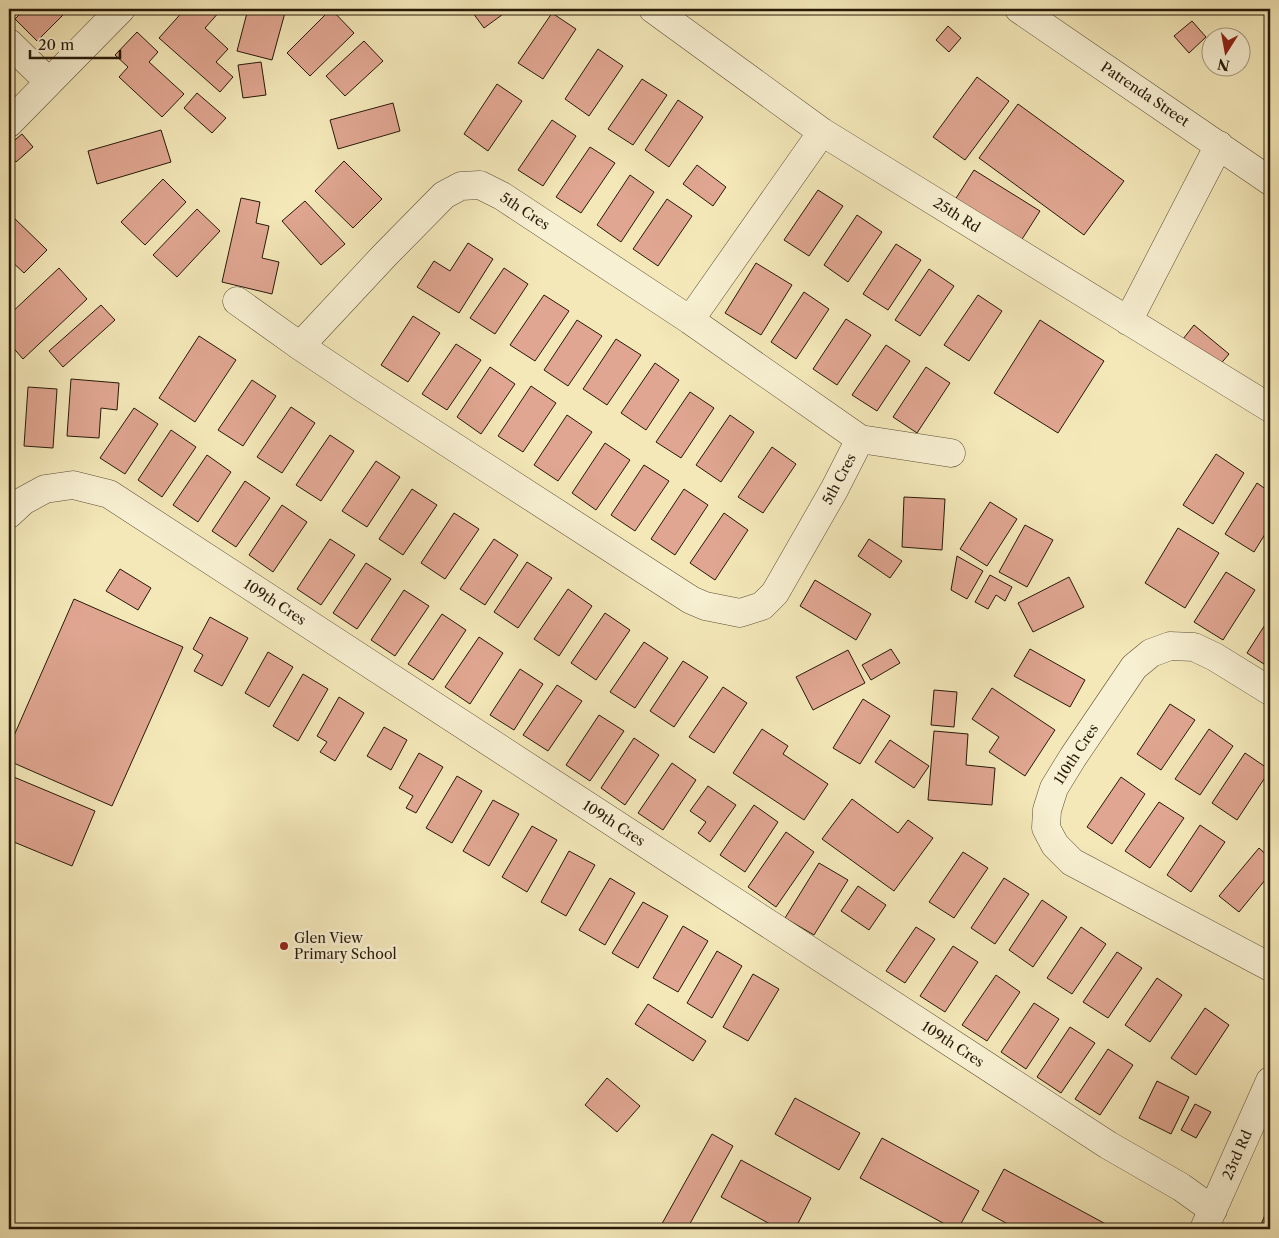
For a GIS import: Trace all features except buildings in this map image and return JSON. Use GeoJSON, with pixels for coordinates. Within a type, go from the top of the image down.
{"type":"FeatureCollection","features":[{"type":"Feature","properties":{"kind":"street"},"geometry":{"type":"LineString","coordinates":[[9,123],[121,9]]}},
{"type":"Feature","properties":{"kind":"street","name":"25th Rd"},"geometry":{"type":"LineString","coordinates":[[653,9],[822,132],[1270,408]]}},
{"type":"Feature","properties":{"kind":"street","name":"Patrenda Street"},"geometry":{"type":"LineString","coordinates":[[1019,9],[1270,181]]}},
{"type":"Feature","properties":{"kind":"street"},"geometry":{"type":"LineString","coordinates":[[9,43],[48,82]]}},
{"type":"Feature","properties":{"kind":"street"},"geometry":{"type":"LineString","coordinates":[[690,320],[822,132]]}},
{"type":"Feature","properties":{"kind":"street"},"geometry":{"type":"LineString","coordinates":[[1128,321],[1219,145]]}},
{"type":"Feature","properties":{"kind":"street","name":"5th Cres"},"geometry":{"type":"LineString","coordinates":[[480,185],[502,196],[690,320],[860,439],[834,490],[776,593],[762,606],[740,614],[705,606],[691,600],[300,346],[444,195],[461,186],[480,185]]}},
{"type":"Feature","properties":{"kind":"street"},"geometry":{"type":"LineString","coordinates":[[237,301],[300,346]]}},
{"type":"Feature","properties":{"kind":"street"},"geometry":{"type":"LineString","coordinates":[[860,439],[951,453]]}},
{"type":"Feature","properties":{"kind":"street","name":"109th Cres"},"geometry":{"type":"LineString","coordinates":[[9,514],[24,501],[45,489],[73,485],[109,494],[1100,1140],[1181,1187],[1209,1220]]}},
{"type":"Feature","properties":{"kind":"street","name":"110th Cres"},"geometry":{"type":"LineString","coordinates":[[1270,691],[1215,657],[1194,647],[1170,646],[1151,653],[1134,667],[1054,788],[1047,810],[1046,828],[1055,845],[1072,862],[1270,967]]}},
{"type":"Feature","properties":{"kind":"street","name":"23rd Rd"},"geometry":{"type":"LineString","coordinates":[[1209,1220],[1270,1081]]}},
{"type":"Feature","properties":{"kind":"place","name":"Glen View Primary School"},"geometry":{"type":"Point","coordinates":[284,946]}}]}
